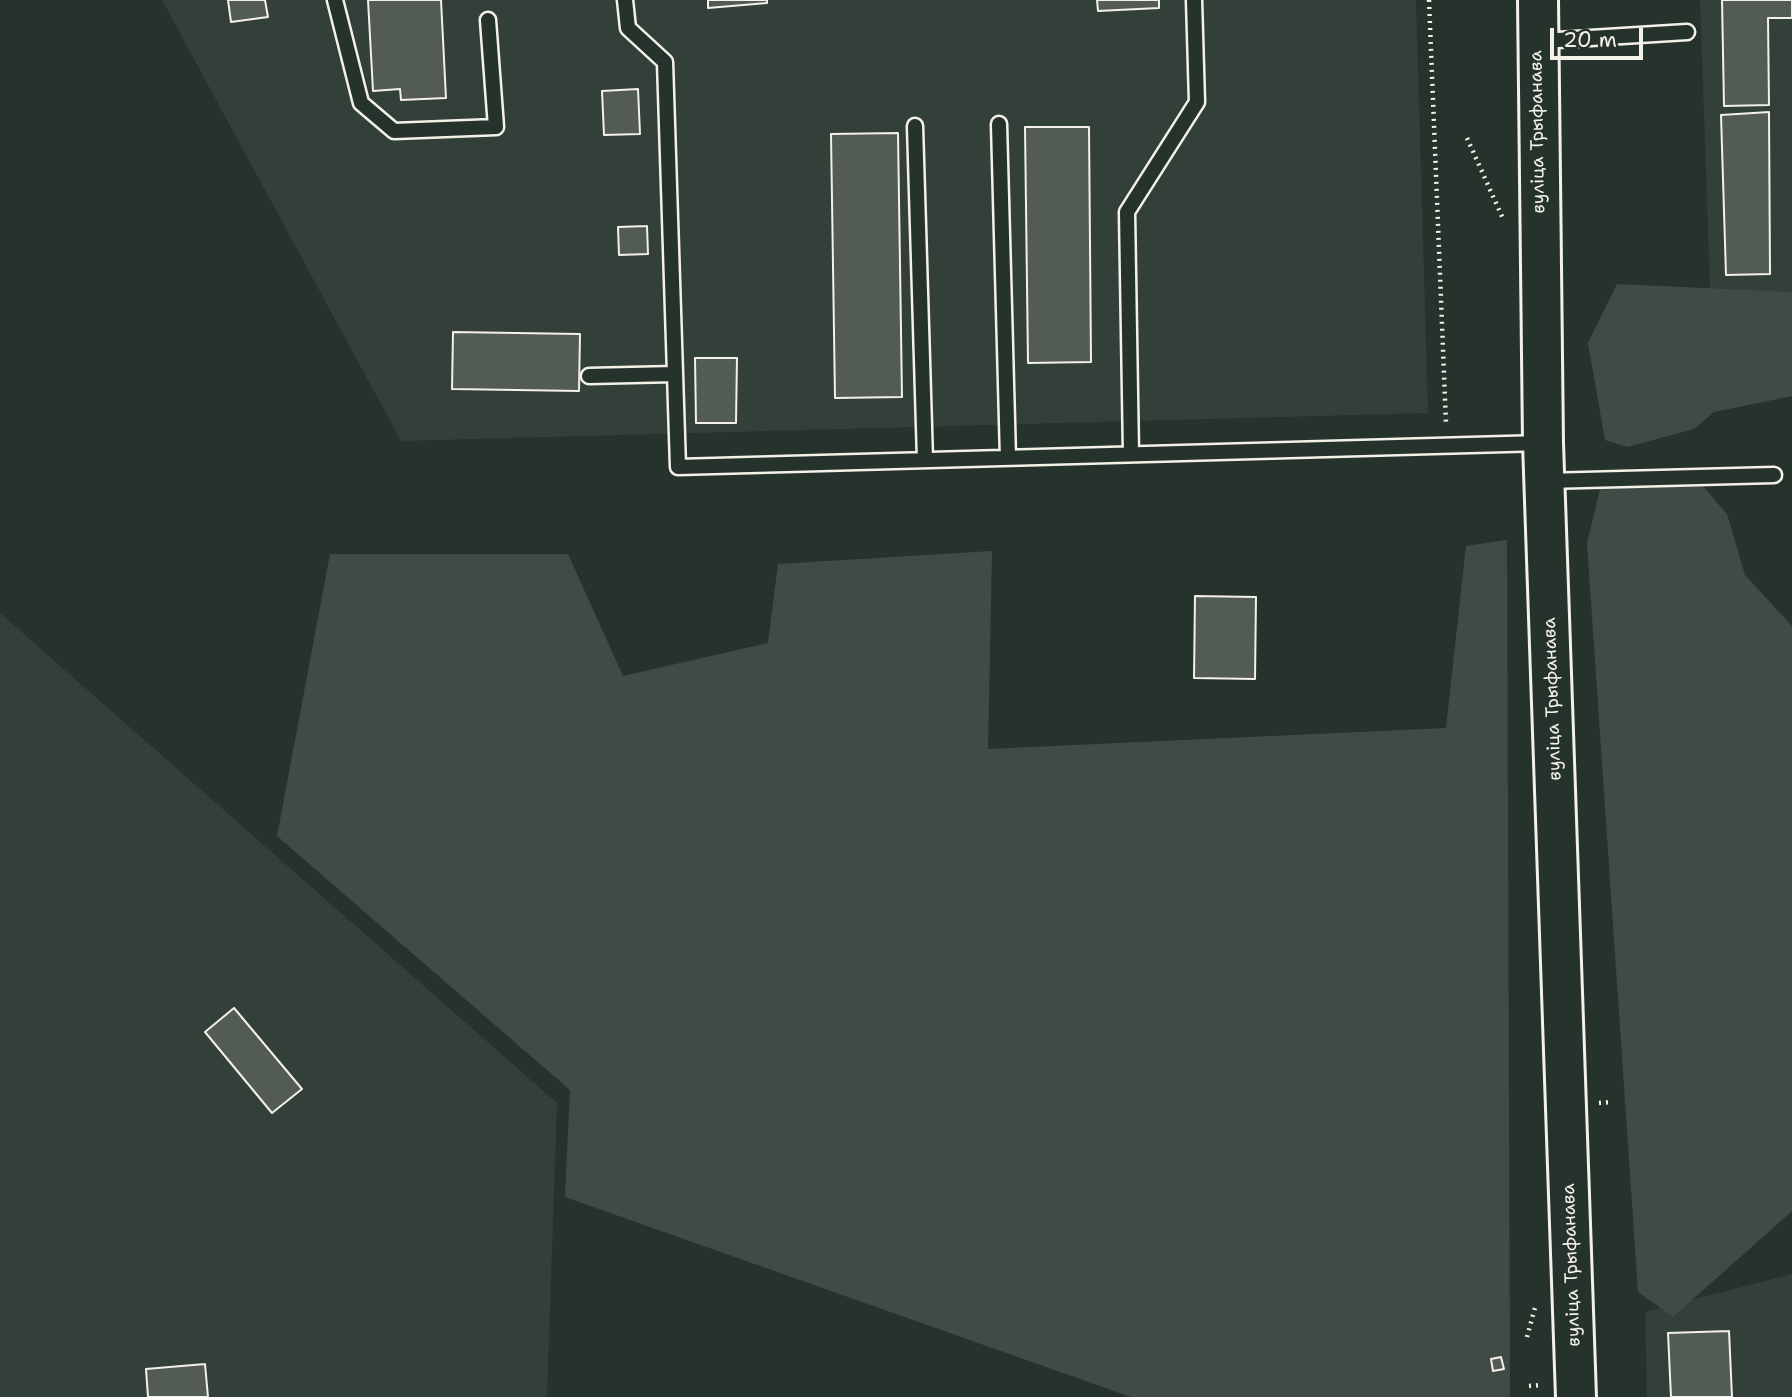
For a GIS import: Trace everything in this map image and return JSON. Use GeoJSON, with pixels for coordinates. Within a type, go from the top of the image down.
{"type":"FeatureCollection","features":[{"type":"Feature","properties":{"kind":"street","name":"вуліца Трыфанава"},"geometry":{"type":"LineString","coordinates":[[1538,0],[1543,443],[1576,1397]]}},
{"type":"Feature","properties":{"kind":"lane"},"geometry":{"type":"LineString","coordinates":[[335,0],[361,103],[394,131],[496,127],[488,20]]}},
{"type":"Feature","properties":{"kind":"lane"},"geometry":{"type":"LineString","coordinates":[[625,0],[628,28],[665,62],[678,467],[1543,443]]}},
{"type":"Feature","properties":{"kind":"lane"},"geometry":{"type":"LineString","coordinates":[[1131,454],[1127,212],[1197,102],[1194,0]]}},
{"type":"Feature","properties":{"kind":"lane"},"geometry":{"type":"LineString","coordinates":[[1537,41],[1687,32]]}},
{"type":"Feature","properties":{"kind":"lane"},"geometry":{"type":"LineString","coordinates":[[999,124],[1007,457]]}},
{"type":"Feature","properties":{"kind":"lane"},"geometry":{"type":"LineString","coordinates":[[915,126],[925,460]]}},
{"type":"Feature","properties":{"kind":"lane"},"geometry":{"type":"LineString","coordinates":[[589,376],[675,374]]}},
{"type":"Feature","properties":{"kind":"lane"},"geometry":{"type":"LineString","coordinates":[[1545,481],[1774,475]]}},
{"type":"Feature","properties":{"kind":"path"},"geometry":{"type":"LineString","coordinates":[[1429,0],[1446,446]]}},
{"type":"Feature","properties":{"kind":"shaded area"},"geometry":{"type":"Polygon","coordinates":[[[162,0],[1416,0],[1428,413],[401,441],[162,0]]]}},
{"type":"Feature","properties":{"kind":"shaded area"},"geometry":{"type":"Polygon","coordinates":[[[1700,0],[1792,0],[1792,350],[1712,345],[1700,0]]]}},
{"type":"Feature","properties":{"kind":"shaded area"},"geometry":{"type":"Polygon","coordinates":[[[1617,284],[1792,292],[1792,396],[1714,412],[1694,429],[1627,447],[1605,440],[1588,343],[1617,284]]]}},
{"type":"Feature","properties":{"kind":"shaded area"},"geometry":{"type":"Polygon","coordinates":[[[1702,485],[1727,514],[1745,575],[1792,626],[1792,1211],[1673,1317],[1638,1292],[1587,543],[1600,489],[1702,485]]]}},
{"type":"Feature","properties":{"kind":"shaded area"},"geometry":{"type":"Polygon","coordinates":[[[1507,540],[1510,1397],[1131,1397],[565,1197],[570,1090],[277,836],[330,554],[568,554],[623,676],[768,643],[778,564],[992,551],[988,749],[1446,728],[1466,546],[1507,540]]]}},
{"type":"Feature","properties":{"kind":"shaded area"},"geometry":{"type":"Polygon","coordinates":[[[0,613],[557,1103],[547,1397],[0,1397],[0,613]]]}},
{"type":"Feature","properties":{"kind":"shaded area"},"geometry":{"type":"Polygon","coordinates":[[[1792,1274],[1792,1397],[1647,1397],[1645,1312],[1792,1274]]]}},
{"type":"Feature","properties":{"kind":"building"},"geometry":{"type":"Polygon","coordinates":[[[228,0],[265,0],[268,17],[231,22],[228,0]]]}},
{"type":"Feature","properties":{"kind":"building"},"geometry":{"type":"Polygon","coordinates":[[[368,0],[441,0],[446,98],[401,100],[400,89],[373,91],[368,0]]]}},
{"type":"Feature","properties":{"kind":"building"},"geometry":{"type":"Polygon","coordinates":[[[708,0],[767,0],[767,3],[708,8],[708,0]]]}},
{"type":"Feature","properties":{"kind":"building"},"geometry":{"type":"Polygon","coordinates":[[[1097,0],[1159,0],[1159,8],[1098,11],[1097,0]]]}},
{"type":"Feature","properties":{"kind":"building"},"geometry":{"type":"Polygon","coordinates":[[[1722,0],[1792,0],[1792,18],[1768,18],[1769,105],[1724,106],[1722,0]]]}},
{"type":"Feature","properties":{"kind":"building"},"geometry":{"type":"Polygon","coordinates":[[[638,89],[640,134],[604,135],[602,91],[638,89]]]}},
{"type":"Feature","properties":{"kind":"building"},"geometry":{"type":"Polygon","coordinates":[[[1769,112],[1770,274],[1726,275],[1721,115],[1769,112]]]}},
{"type":"Feature","properties":{"kind":"building"},"geometry":{"type":"Polygon","coordinates":[[[1025,127],[1089,127],[1091,362],[1028,363],[1025,127]]]}},
{"type":"Feature","properties":{"kind":"building"},"geometry":{"type":"Polygon","coordinates":[[[898,133],[902,397],[835,398],[831,134],[898,133]]]}},
{"type":"Feature","properties":{"kind":"building"},"geometry":{"type":"Polygon","coordinates":[[[647,226],[648,254],[619,255],[618,227],[647,226]]]}},
{"type":"Feature","properties":{"kind":"building"},"geometry":{"type":"Polygon","coordinates":[[[453,332],[580,334],[579,391],[452,389],[453,332]]]}},
{"type":"Feature","properties":{"kind":"building"},"geometry":{"type":"Polygon","coordinates":[[[695,358],[737,358],[736,423],[696,423],[695,358]]]}},
{"type":"Feature","properties":{"kind":"building"},"geometry":{"type":"Polygon","coordinates":[[[1195,596],[1256,597],[1255,679],[1194,678],[1195,596]]]}},
{"type":"Feature","properties":{"kind":"building"},"geometry":{"type":"Polygon","coordinates":[[[234,1008],[302,1089],[272,1113],[205,1032],[234,1008]]]}},
{"type":"Feature","properties":{"kind":"building"},"geometry":{"type":"Polygon","coordinates":[[[1729,1331],[1732,1397],[1671,1397],[1668,1333],[1729,1331]]]}},
{"type":"Feature","properties":{"kind":"building"},"geometry":{"type":"Polygon","coordinates":[[[1501,1357],[1504,1369],[1493,1371],[1491,1359],[1501,1357]]]}},
{"type":"Feature","properties":{"kind":"building"},"geometry":{"type":"Polygon","coordinates":[[[205,1364],[208,1397],[148,1397],[146,1369],[205,1364]]]}}]}
